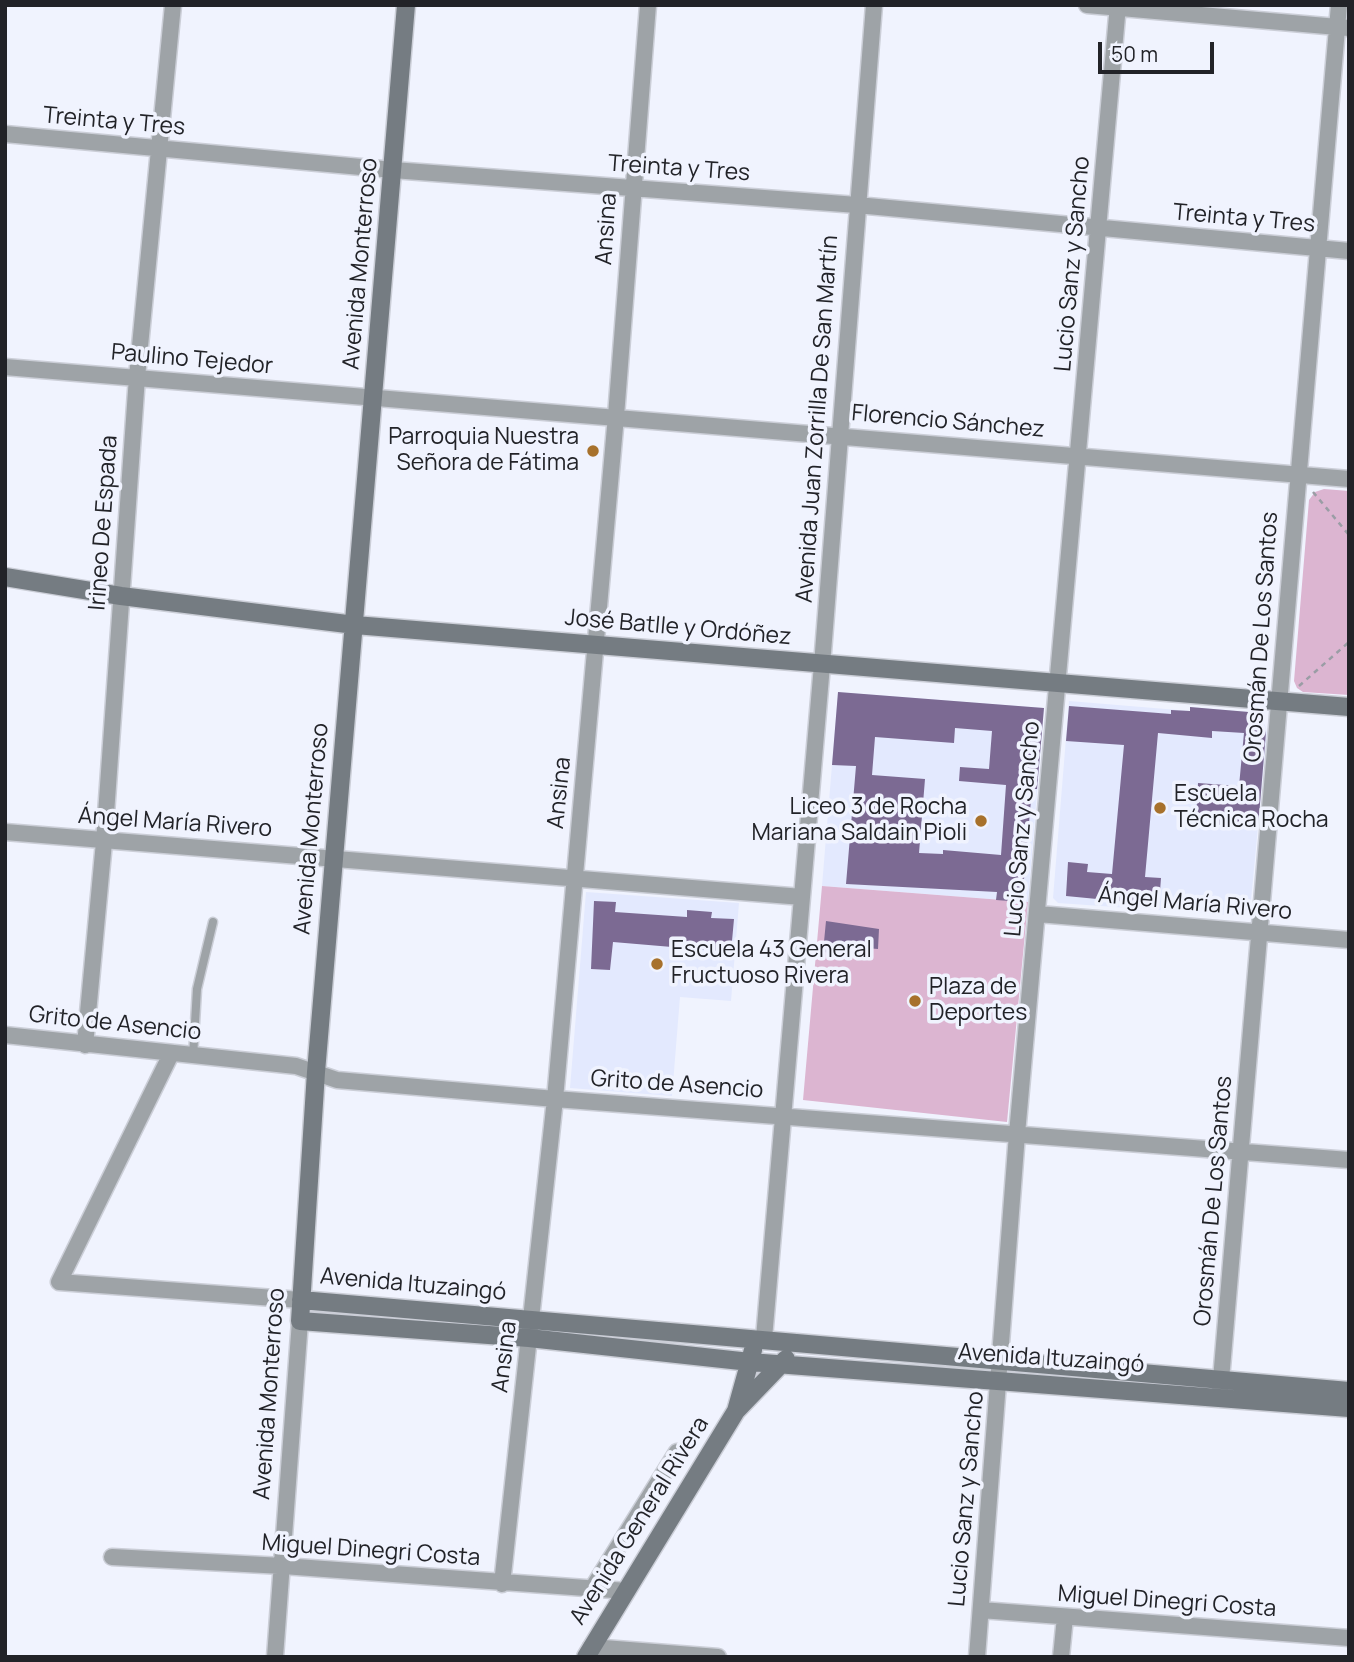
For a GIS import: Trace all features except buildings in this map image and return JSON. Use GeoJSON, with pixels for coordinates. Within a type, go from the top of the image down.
{"type":"FeatureCollection","features":[{"type":"Feature","properties":{"kind":"street","name":"Irineo De Espada"},"geometry":{"type":"LineString","coordinates":[[85,1045],[104,842],[137,377],[173,5]]}},
{"type":"Feature","properties":{"kind":"street","name":"Avenida Monterroso"},"geometry":{"type":"LineString","coordinates":[[275,1657],[316,1072],[375,399],[406,5]]}},
{"type":"Feature","properties":{"kind":"street","name":"Ansina"},"geometry":{"type":"LineString","coordinates":[[502,1584],[533,1319],[597,646],[648,5]]}},
{"type":"Feature","properties":{"kind":"street","name":"Avenida Juan Zorrilla De San Martín"},"geometry":{"type":"LineString","coordinates":[[764,1338],[822,665],[874,5]]}},
{"type":"Feature","properties":{"kind":"street"},"geometry":{"type":"LineString","coordinates":[[1087,5],[1343,28]]}},
{"type":"Feature","properties":{"kind":"street","name":"Orosmán De Los Santos"},"geometry":{"type":"LineString","coordinates":[[1221,1388],[1298,474],[1343,28],[1339,5]]}},
{"type":"Feature","properties":{"kind":"street","name":"Lucio Sanz y Sancho"},"geometry":{"type":"LineString","coordinates":[[977,1657],[1017,1134],[1118,6]]}},
{"type":"Feature","properties":{"kind":"street","name":"Treinta y Tres"},"geometry":{"type":"LineString","coordinates":[[5,134],[393,170],[858,205],[1349,251]]}},
{"type":"Feature","properties":{"kind":"street","name":"Paulino Tejedor"},"geometry":{"type":"LineString","coordinates":[[5,367],[375,399]]}},
{"type":"Feature","properties":{"kind":"street","name":"Florencio Sánchez"},"geometry":{"type":"LineString","coordinates":[[375,399],[616,416],[1349,478]]}},
{"type":"Feature","properties":{"kind":"street","name":"José Batlle y Ordóñez"},"geometry":{"type":"LineString","coordinates":[[5,577],[121,596],[355,625],[1349,707]]}},
{"type":"Feature","properties":{"kind":"street","name":"Ángel María Rivero"},"geometry":{"type":"LineString","coordinates":[[5,832],[802,897]]}},
{"type":"Feature","properties":{"kind":"street","name":"Ángel María Rivero"},"geometry":{"type":"LineString","coordinates":[[1038,914],[1349,940]]}},
{"type":"Feature","properties":{"kind":"street","name":"Grito de Asencio"},"geometry":{"type":"LineString","coordinates":[[5,1035],[296,1066],[337,1080],[555,1100],[784,1115],[1349,1160]]}},
{"type":"Feature","properties":{"kind":"street","name":"Avenida Ituzaingó"},"geometry":{"type":"LineString","coordinates":[[171,1054],[59,1282],[764,1338],[1000,1371]]}},
{"type":"Feature","properties":{"kind":"street","name":"Avenida Ituzaingó"},"geometry":{"type":"LineString","coordinates":[[300,1321],[529,1338],[750,1362],[1000,1371],[1221,1388],[1349,1391]]}},
{"type":"Feature","properties":{"kind":"street"},"geometry":{"type":"LineString","coordinates":[[750,1362],[753,1348],[764,1338]]}},
{"type":"Feature","properties":{"kind":"street"},"geometry":{"type":"LineString","coordinates":[[784,1342],[787,1357],[784,1364]]}},
{"type":"Feature","properties":{"kind":"street","name":"Avenida General Rivera"},"geometry":{"type":"LineString","coordinates":[[736,1411],[750,1362]]}},
{"type":"Feature","properties":{"kind":"street","name":"Avenida General Rivera"},"geometry":{"type":"LineString","coordinates":[[588,1652],[736,1411],[784,1364]]}},
{"type":"Feature","properties":{"kind":"street","name":"Avenida Ituzaingó"},"geometry":{"type":"LineString","coordinates":[[1221,1388],[1349,1408]]}},
{"type":"Feature","properties":{"kind":"street"},"geometry":{"type":"LineString","coordinates":[[592,1589],[677,1452]]}},
{"type":"Feature","properties":{"kind":"street","name":"Miguel Dinegri Costa"},"geometry":{"type":"LineString","coordinates":[[112,1558],[283,1566],[627,1591]]}},
{"type":"Feature","properties":{"kind":"street","name":"Miguel Dinegri Costa"},"geometry":{"type":"LineString","coordinates":[[981,1610],[1349,1638]]}},
{"type":"Feature","properties":{"kind":"street"},"geometry":{"type":"LineString","coordinates":[[1061,1657],[1065,1617]]}},
{"type":"Feature","properties":{"kind":"street"},"geometry":{"type":"LineString","coordinates":[[588,1652],[707,1656]]}},
{"type":"Feature","properties":{"kind":"lane"},"geometry":{"type":"LineString","coordinates":[[192,1057],[197,989],[213,922]]}},
{"type":"Feature","properties":{"kind":"path"},"geometry":{"type":"LineString","coordinates":[[1298,474],[1349,535]]}},
{"type":"Feature","properties":{"kind":"path"},"geometry":{"type":"LineString","coordinates":[[1280,702],[1349,642]]}},
{"type":"Feature","properties":{"kind":"shaded area"},"geometry":{"type":"Polygon","coordinates":[[[1324,489],[1349,491],[1349,695],[1303,692],[1297,688],[1294,681],[1309,500],[1315,492],[1324,489]]]}},
{"type":"Feature","properties":{"kind":"shaded area"},"geometry":{"type":"Polygon","coordinates":[[[838,692],[1044,708],[1028,902],[822,886],[838,692]]]}},
{"type":"Feature","properties":{"kind":"shaded area","name":"Escuela Técnica Rocha"},"geometry":{"type":"Polygon","coordinates":[[[1069,701],[1190,711],[1190,707],[1249,712],[1263,719],[1267,732],[1250,911],[1243,916],[1058,903],[1053,898],[1069,701]]]}},
{"type":"Feature","properties":{"kind":"shaded area","name":"Plaza de Deportes"},"geometry":{"type":"Polygon","coordinates":[[[822,886],[1028,902],[1007,1122],[803,1100],[822,886]]]}},
{"type":"Feature","properties":{"kind":"shaded area","name":"Escuela 43 General Fructuoso Rivera"},"geometry":{"type":"Polygon","coordinates":[[[586,892],[739,903],[731,1001],[680,997],[672,1096],[570,1088],[586,892]]]}},
{"type":"Feature","properties":{"kind":"place","name":"Parroquia Nuestra Señora de Fátima"},"geometry":{"type":"Point","coordinates":[593,451]}},
{"type":"Feature","properties":{"kind":"place","name":"Escuela Técnica Rocha"},"geometry":{"type":"Point","coordinates":[1160,808]}},
{"type":"Feature","properties":{"kind":"place","name":"Liceo 3 de Rocha Mariana Saldain Pioli"},"geometry":{"type":"Point","coordinates":[981,821]}},
{"type":"Feature","properties":{"kind":"place","name":"Escuela 43 General Fructuoso Rivera"},"geometry":{"type":"Point","coordinates":[657,964]}},
{"type":"Feature","properties":{"kind":"place","name":"Plaza de Deportes"},"geometry":{"type":"Point","coordinates":[915,1001]}}]}
